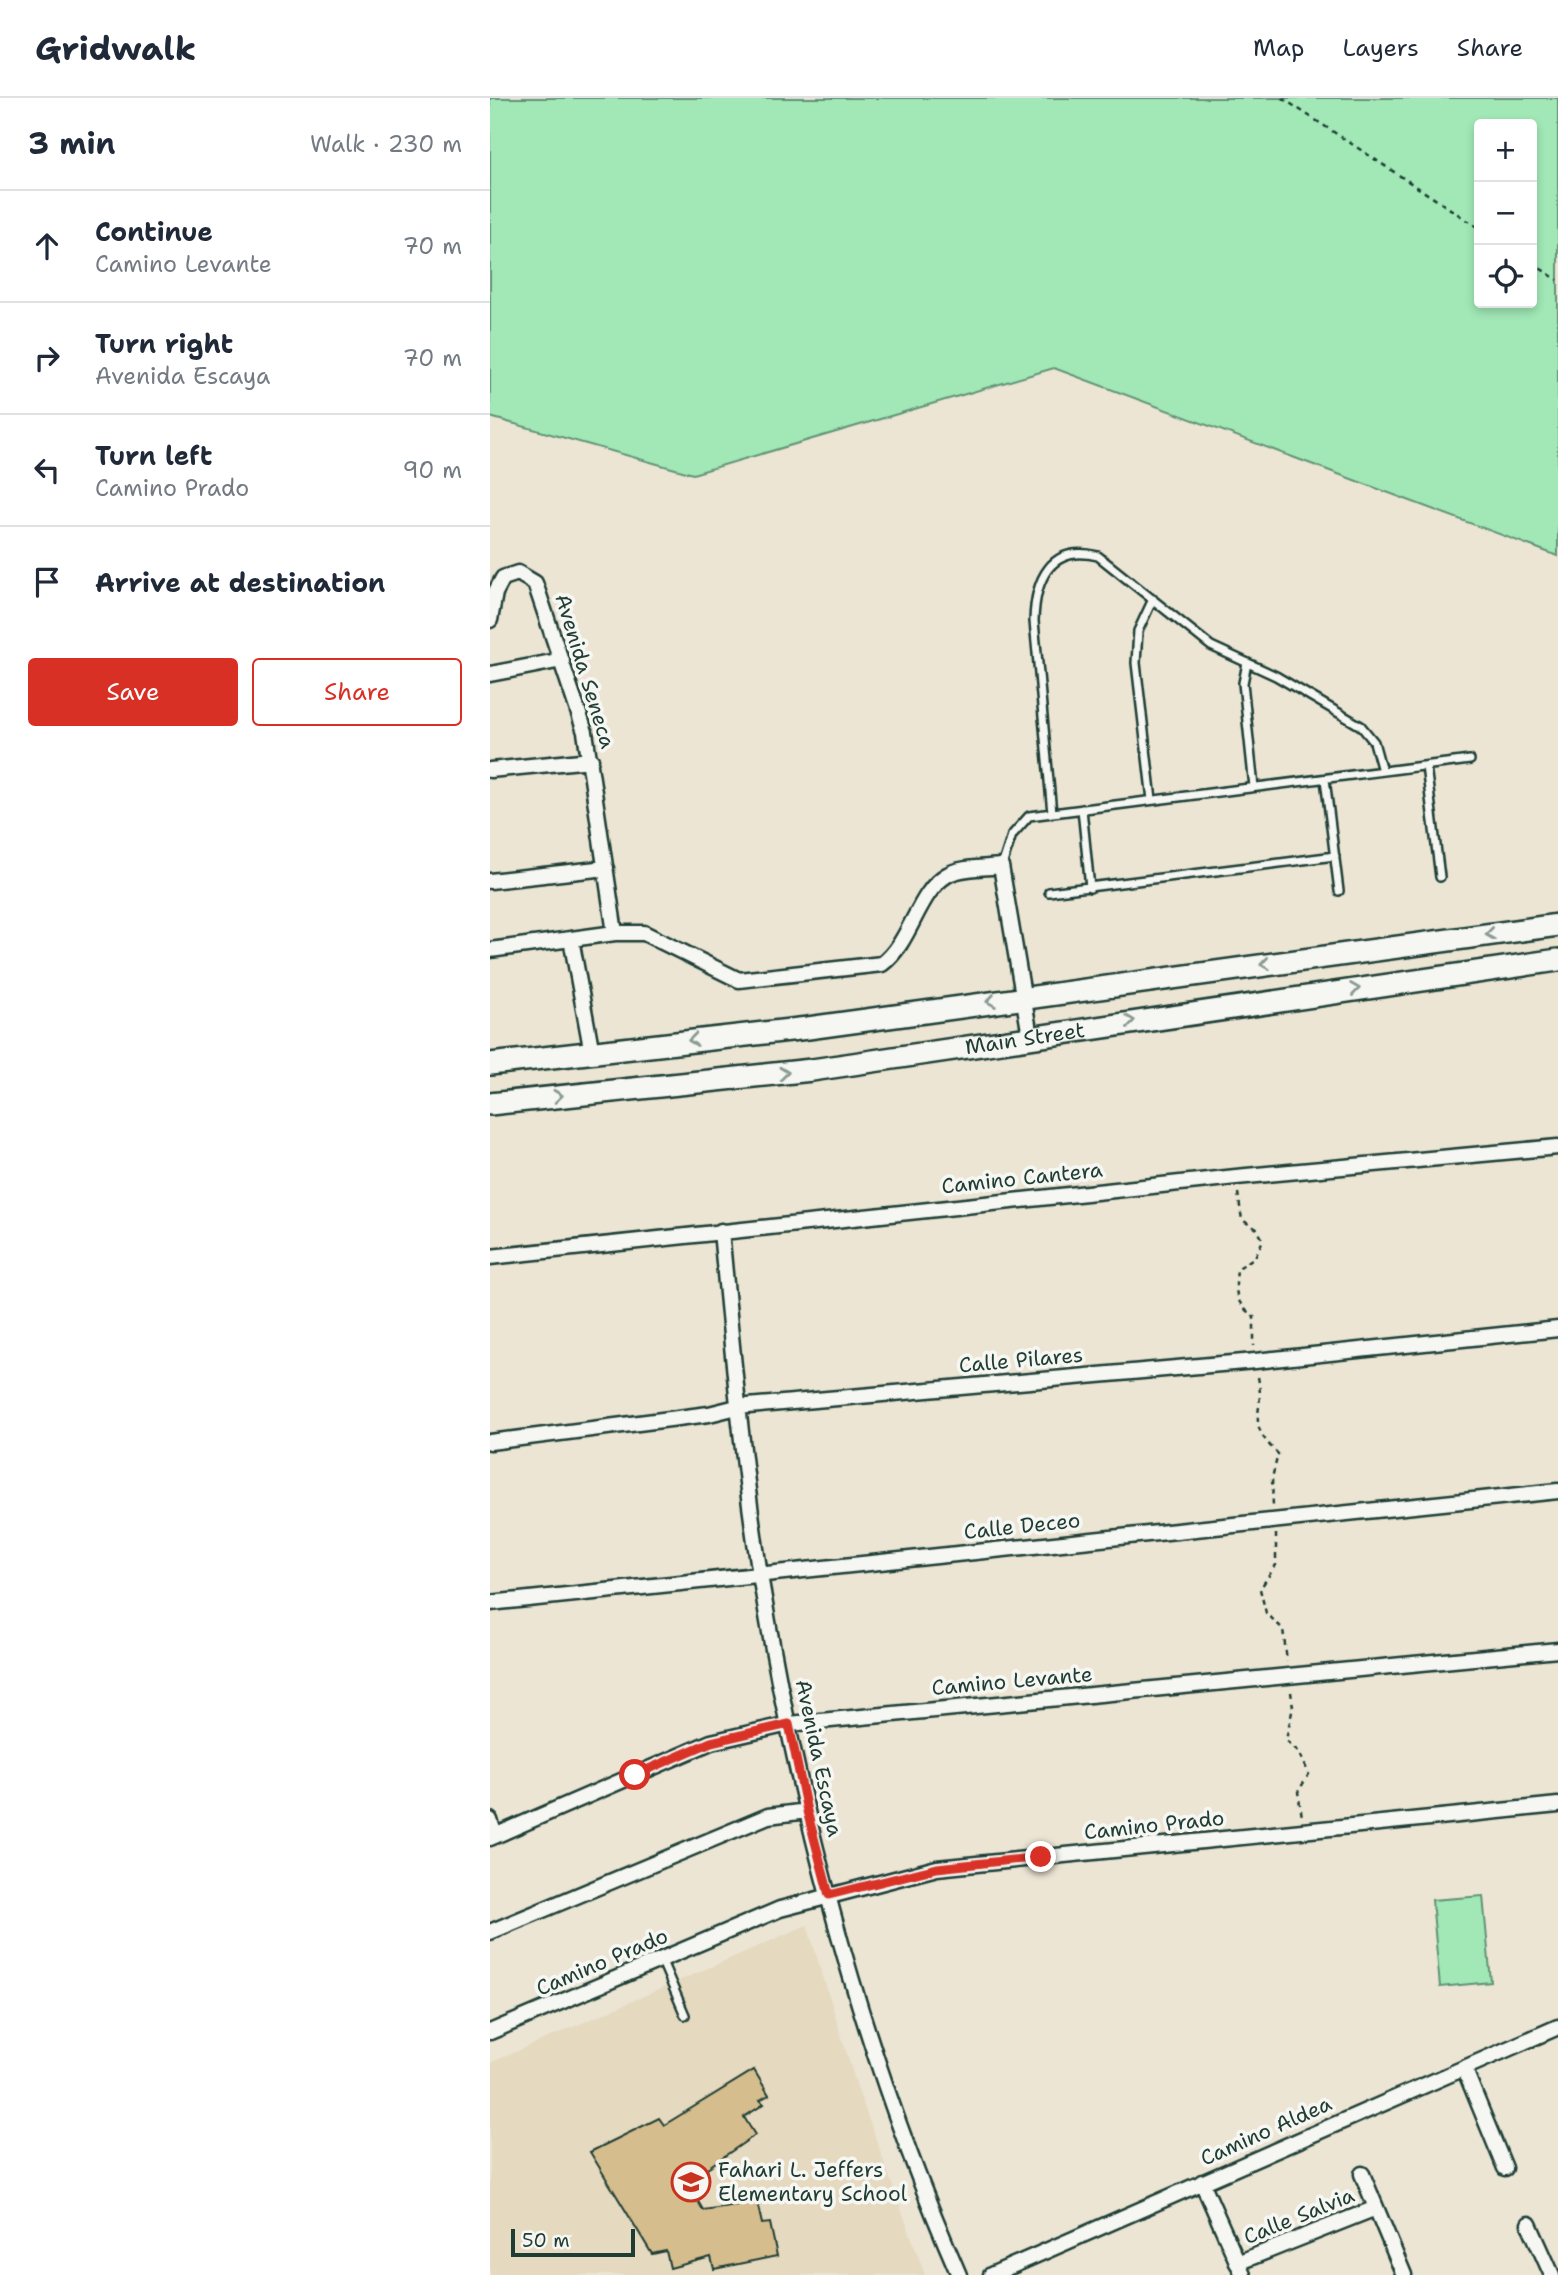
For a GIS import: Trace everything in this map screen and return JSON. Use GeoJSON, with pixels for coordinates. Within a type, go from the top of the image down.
{"type":"FeatureCollection","features":[{"type":"Feature","properties":{"kind":"main road","name":"Main Street"},"geometry":{"type":"LineString","coordinates":[[490,1063],[808,1028],[1025,996],[1558,925]]}},
{"type":"Feature","properties":{"kind":"main road","name":"Main Street"},"geometry":{"type":"LineString","coordinates":[[490,1104],[812,1070],[1558,960]]}},
{"type":"Feature","properties":{"kind":"street","name":"Avenida Seneca"},"geometry":{"type":"LineString","coordinates":[[490,620],[495,593],[503,578],[518,573],[535,583],[562,660],[591,760],[615,933]]}},
{"type":"Feature","properties":{"kind":"street"},"geometry":{"type":"LineString","coordinates":[[491,670],[562,660]]}},
{"type":"Feature","properties":{"kind":"street"},"geometry":{"type":"LineString","coordinates":[[490,770],[591,760]]}},
{"type":"Feature","properties":{"kind":"street"},"geometry":{"type":"LineString","coordinates":[[490,950],[615,933],[644,933],[739,980],[882,964],[897,952],[933,887],[948,873],[1002,866],[1030,1036]]}},
{"type":"Feature","properties":{"kind":"street"},"geometry":{"type":"LineString","coordinates":[[490,881],[606,868]]}},
{"type":"Feature","properties":{"kind":"street"},"geometry":{"type":"LineString","coordinates":[[571,939],[592,1052]]}},
{"type":"Feature","properties":{"kind":"street","name":"Camino Cantera"},"geometry":{"type":"LineString","coordinates":[[490,1256],[1236,1177],[1558,1147]]}},
{"type":"Feature","properties":{"kind":"street","name":"Avenida Escaya"},"geometry":{"type":"LineString","coordinates":[[721,1231],[737,1407],[760,1575],[807,1811],[829,1895],[882,2070],[959,2275]]}},
{"type":"Feature","properties":{"kind":"street","name":"Calle Pilares"},"geometry":{"type":"LineString","coordinates":[[490,1442],[709,1414],[737,1407],[1255,1361],[1558,1329]]}},
{"type":"Feature","properties":{"kind":"street","name":"Calle Deceo"},"geometry":{"type":"LineString","coordinates":[[490,1603],[1558,1491]]}},
{"type":"Feature","properties":{"kind":"street","name":"Camino Levante"},"geometry":{"type":"LineString","coordinates":[[493,1837],[711,1742],[789,1724],[1558,1650]]}},
{"type":"Feature","properties":{"kind":"street","name":"Camino Prado"},"geometry":{"type":"LineString","coordinates":[[490,2032],[780,1909],[937,1868],[1558,1805]]}},
{"type":"Feature","properties":{"kind":"street"},"geometry":{"type":"LineString","coordinates":[[490,1933],[768,1816],[807,1811]]}},
{"type":"Feature","properties":{"kind":"street"},"geometry":{"type":"LineString","coordinates":[[490,1820],[493,1837]]}},
{"type":"Feature","properties":{"kind":"street","name":"Camino Aldea"},"geometry":{"type":"LineString","coordinates":[[991,2275],[1558,2027]]}},
{"type":"Feature","properties":{"kind":"street"},"geometry":{"type":"LineString","coordinates":[[1464,2068],[1505,2168]]}},
{"type":"Feature","properties":{"kind":"street"},"geometry":{"type":"LineString","coordinates":[[1362,2174],[1404,2275]]}},
{"type":"Feature","properties":{"kind":"street"},"geometry":{"type":"LineString","coordinates":[[1202,2182],[1240,2269]]}},
{"type":"Feature","properties":{"kind":"street","name":"Calle Salvia"},"geometry":{"type":"LineString","coordinates":[[1240,2269],[1376,2208]]}},
{"type":"Feature","properties":{"kind":"street"},"geometry":{"type":"LineString","coordinates":[[1529,2224],[1552,2275]]}},
{"type":"Feature","properties":{"kind":"lane"},"geometry":{"type":"LineString","coordinates":[[1052,813],[1034,621],[1035,594],[1043,575],[1062,556],[1079,552],[1097,556],[1211,646],[1276,676],[1361,726],[1374,742],[1382,771]]}},
{"type":"Feature","properties":{"kind":"lane"},"geometry":{"type":"LineString","coordinates":[[1152,800],[1136,663],[1138,631],[1153,599]]}},
{"type":"Feature","properties":{"kind":"lane"},"geometry":{"type":"LineString","coordinates":[[1247,663],[1243,683],[1254,787]]}},
{"type":"Feature","properties":{"kind":"lane"},"geometry":{"type":"LineString","coordinates":[[1002,866],[1012,835],[1029,816],[1471,760]]}},
{"type":"Feature","properties":{"kind":"lane"},"geometry":{"type":"LineString","coordinates":[[1426,766],[1440,877]]}},
{"type":"Feature","properties":{"kind":"lane"},"geometry":{"type":"LineString","coordinates":[[1325,779],[1339,891]]}},
{"type":"Feature","properties":{"kind":"lane"},"geometry":{"type":"LineString","coordinates":[[1082,809],[1090,888]]}},
{"type":"Feature","properties":{"kind":"lane"},"geometry":{"type":"LineString","coordinates":[[1049,892],[1335,856]]}},
{"type":"Feature","properties":{"kind":"lane"},"geometry":{"type":"LineString","coordinates":[[662,1959],[685,2015]]}},
{"type":"Feature","properties":{"kind":"path"},"geometry":{"type":"LineString","coordinates":[[1282,98],[1474,225]]}},
{"type":"Feature","properties":{"kind":"path"},"geometry":{"type":"LineString","coordinates":[[1537,266],[1558,280]]}},
{"type":"Feature","properties":{"kind":"path"},"geometry":{"type":"LineString","coordinates":[[1236,1177],[1242,1220],[1258,1229],[1263,1240],[1255,1256],[1237,1269],[1235,1295],[1240,1307],[1254,1317],[1255,1361],[1262,1395],[1255,1420],[1262,1439],[1278,1454],[1272,1478],[1278,1550],[1276,1565],[1260,1589],[1266,1612],[1283,1629],[1293,1707],[1286,1740],[1299,1752],[1309,1774],[1298,1792],[1305,1831]]}},
{"type":"Feature","properties":{"kind":"shaded area","name":"Fahari L. Jeffers Elementary School"},"geometry":{"type":"Polygon","coordinates":[[[807,1925],[858,2090],[925,2275],[490,2275],[490,2063],[807,1925]]]}},
{"type":"Feature","properties":{"kind":"green space"},"geometry":{"type":"Polygon","coordinates":[[[490,98],[1558,98],[1558,556],[1054,368],[693,474],[490,417],[490,98]]]}},
{"type":"Feature","properties":{"kind":"green space"},"geometry":{"type":"Polygon","coordinates":[[[1483,1896],[1491,1982],[1440,1987],[1432,1900],[1483,1896]]]}},
{"type":"Feature","properties":{"kind":"building"},"geometry":{"type":"Polygon","coordinates":[[[754,2070],[769,2095],[760,2100],[764,2104],[744,2117],[755,2135],[687,2182],[703,2210],[757,2202],[762,2224],[770,2223],[777,2256],[714,2269],[711,2257],[670,2268],[666,2251],[652,2254],[590,2152],[659,2118],[664,2125],[754,2070]]]}},
{"type":"Feature","properties":{"kind":"place","name":"Fahari L. Jeffers Elementary School"},"geometry":{"type":"Point","coordinates":[691,2182]}},
{"type":"Feature","properties":{"kind":"route"},"geometry":{"type":"LineString","coordinates":[[635,1775],[711,1742],[789,1724],[807,1811],[829,1895],[937,1868],[1041,1857]]}}]}
